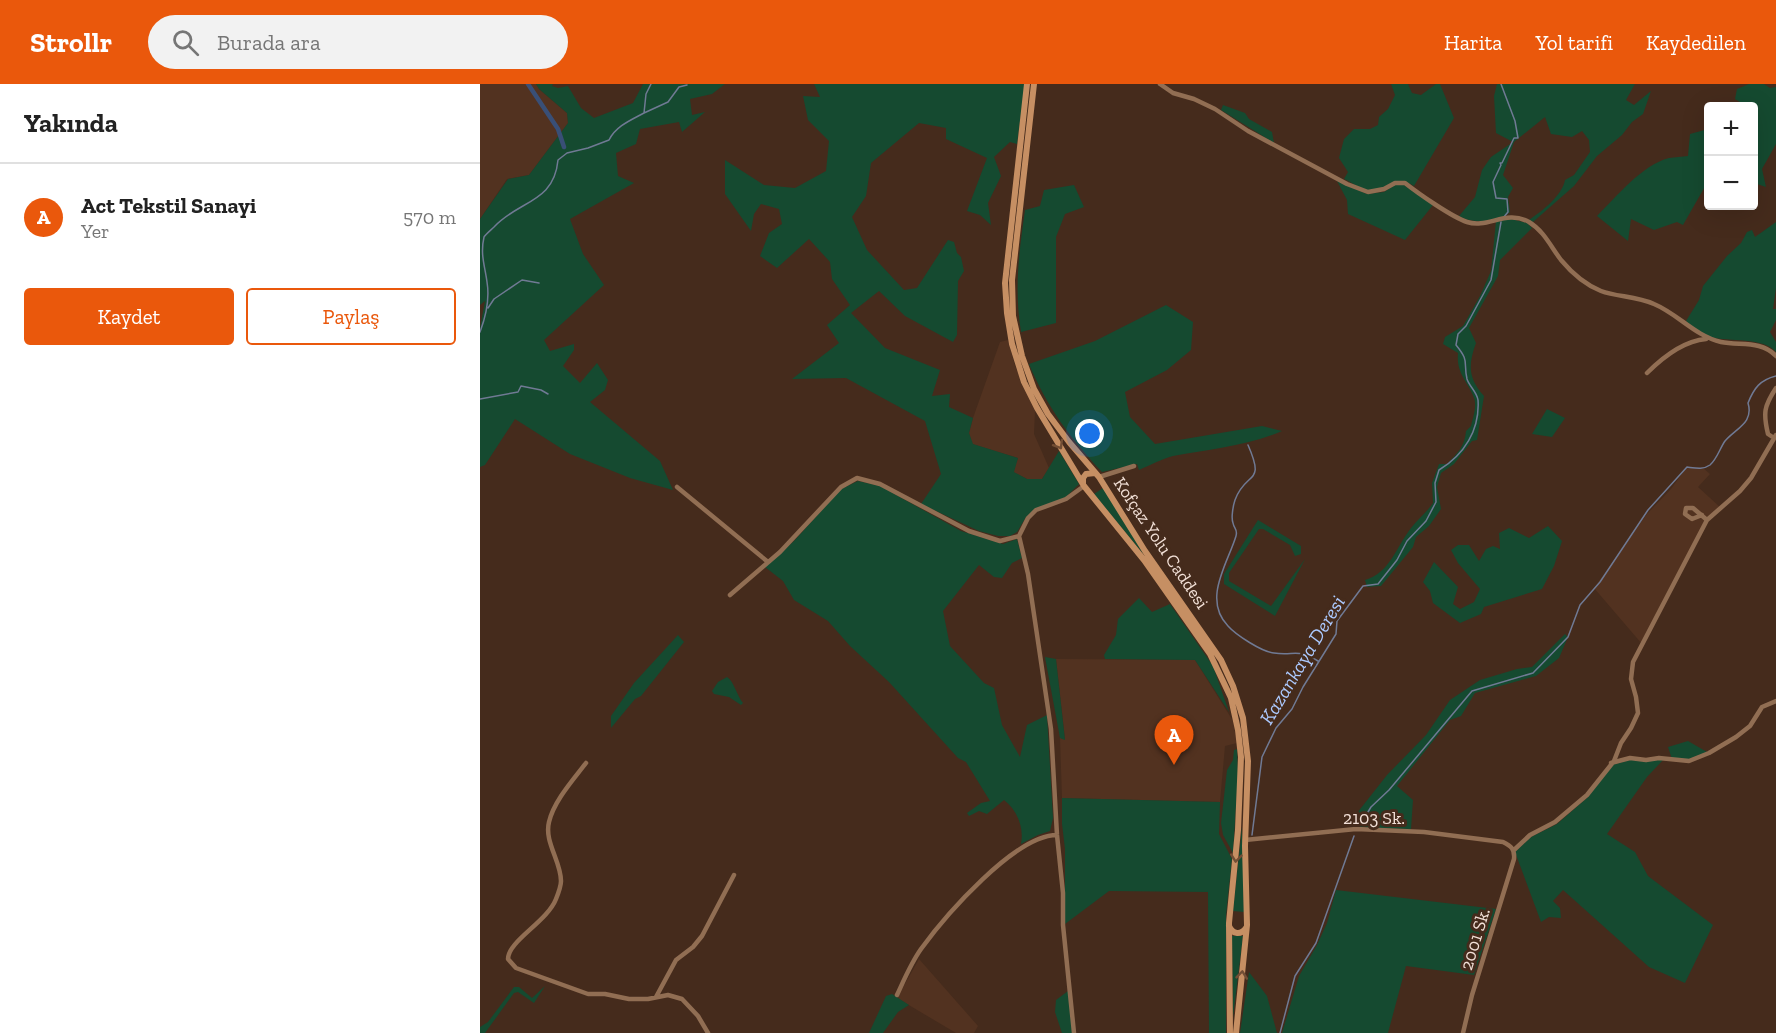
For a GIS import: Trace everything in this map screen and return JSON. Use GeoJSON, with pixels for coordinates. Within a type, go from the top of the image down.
{"type":"FeatureCollection","features":[{"type":"Feature","properties":{"kind":"main road","name":"Kofçaz Yolu Caddesi"},"geometry":{"type":"LineString","coordinates":[[1027,84],[1006,269],[1006,313],[1012,344],[1024,382],[1083,485],[1144,561],[1215,662],[1231,698],[1238,730],[1241,771],[1230,923],[1230,1033]]}},
{"type":"Feature","properties":{"kind":"main road","name":"Kofçaz Yolu Caddesi"},"geometry":{"type":"LineString","coordinates":[[1034,84],[1012,270],[1015,327],[1024,363],[1041,401],[1054,422],[1098,477],[1145,551],[1214,649],[1230,677],[1241,712],[1246,739],[1246,925],[1236,1033]]}},
{"type":"Feature","properties":{"kind":"main road"},"geometry":{"type":"LineString","coordinates":[[1086,474],[1098,477],[1099,486],[1094,489],[1083,485],[1083,478],[1086,474]]}},
{"type":"Feature","properties":{"kind":"main road"},"geometry":{"type":"LineString","coordinates":[[1238,916],[1243,917],[1246,925],[1243,932],[1238,933],[1232,931],[1230,923],[1238,916]]}},
{"type":"Feature","properties":{"kind":"street"},"geometry":{"type":"LineString","coordinates":[[1160,84],[1173,93],[1194,99],[1215,109],[1248,131],[1347,184],[1368,192],[1384,189],[1395,183],[1405,183],[1468,222],[1487,223],[1507,216],[1529,222],[1549,240],[1561,259],[1577,276],[1600,291],[1633,296],[1656,304],[1708,338],[1724,342],[1754,344],[1770,349],[1776,356]]}},
{"type":"Feature","properties":{"kind":"street"},"geometry":{"type":"LineString","coordinates":[[1647,373],[1685,344],[1693,340],[1708,338]]}},
{"type":"Feature","properties":{"kind":"street"},"geometry":{"type":"LineString","coordinates":[[1514,852],[1530,835],[1555,822],[1587,795],[1611,764],[1638,713],[1630,679],[1633,662],[1707,520],[1740,491],[1751,478],[1775,436],[1768,434],[1764,417],[1766,404],[1776,388]]}},
{"type":"Feature","properties":{"kind":"street"},"geometry":{"type":"LineString","coordinates":[[1098,477],[1134,466]]}},
{"type":"Feature","properties":{"kind":"street"},"geometry":{"type":"LineString","coordinates":[[730,595],[780,552],[841,487],[857,478],[880,484],[969,531],[1000,541],[1019,536]]}},
{"type":"Feature","properties":{"kind":"street"},"geometry":{"type":"LineString","coordinates":[[1074,1033],[1063,925],[1051,729],[1030,583],[1019,536],[1028,518],[1036,510],[1066,499],[1083,485]]}},
{"type":"Feature","properties":{"kind":"street"},"geometry":{"type":"LineString","coordinates":[[677,487],[768,562]]}},
{"type":"Feature","properties":{"kind":"street"},"geometry":{"type":"LineString","coordinates":[[1702,515],[1707,520]]}},
{"type":"Feature","properties":{"kind":"street"},"geometry":{"type":"LineString","coordinates":[[1611,764],[1630,758],[1646,760],[1659,758],[1689,762],[1736,737],[1750,726],[1762,707],[1776,701]]}},
{"type":"Feature","properties":{"kind":"street"},"geometry":{"type":"LineString","coordinates":[[586,763],[557,805],[549,821],[550,840],[561,882],[555,902],[546,916],[512,947],[508,959],[516,968],[588,994],[605,994],[629,999],[668,995],[682,999],[698,1016],[708,1033]]}},
{"type":"Feature","properties":{"kind":"street","name":"2103 Sk."},"geometry":{"type":"LineString","coordinates":[[1245,840],[1356,829],[1424,832],[1503,842],[1514,852]]}},
{"type":"Feature","properties":{"kind":"street"},"geometry":{"type":"LineString","coordinates":[[897,995],[920,951],[940,924],[971,891],[1023,846],[1046,834],[1057,834]]}},
{"type":"Feature","properties":{"kind":"street","name":"2001 Sk."},"geometry":{"type":"LineString","coordinates":[[1462,1033],[1514,852]]}},
{"type":"Feature","properties":{"kind":"street"},"geometry":{"type":"LineString","coordinates":[[656,997],[676,960],[693,947],[702,936],[735,875]]}},
{"type":"Feature","properties":{"kind":"shaded area"},"geometry":{"type":"Polygon","coordinates":[[[480,84],[536,84],[567,113],[568,123],[529,175],[507,179],[480,219],[480,84]]]}},
{"type":"Feature","properties":{"kind":"shaded area"},"geometry":{"type":"Polygon","coordinates":[[[1008,340],[1015,366],[1035,411],[1034,434],[1049,468],[1042,479],[1027,479],[1013,472],[1018,458],[972,444],[969,433],[1000,342],[1008,340]]]}},
{"type":"Feature","properties":{"kind":"shaded area"},"geometry":{"type":"Polygon","coordinates":[[[1687,467],[1703,468],[1710,474],[1698,487],[1721,508],[1704,524],[1642,644],[1594,588],[1647,514],[1671,489],[1687,467]]]}},
{"type":"Feature","properties":{"kind":"shaded area"},"geometry":{"type":"Polygon","coordinates":[[[1056,659],[1195,660],[1233,721],[1237,743],[1225,746],[1220,802],[1062,798],[1060,738],[1065,739],[1056,659]]]}},
{"type":"Feature","properties":{"kind":"shaded area"},"geometry":{"type":"Polygon","coordinates":[[[919,959],[978,1026],[974,1033],[956,1033],[897,998],[919,959]]]}},
{"type":"Feature","properties":{"kind":"green space"},"geometry":{"type":"Polygon","coordinates":[[[536,84],[553,84],[552,86],[558,88],[568,86],[581,108],[594,118],[633,103],[643,84],[725,84],[712,94],[690,99],[692,115],[705,112],[682,132],[679,122],[640,129],[636,144],[616,153],[618,176],[634,183],[570,219],[583,254],[604,285],[544,340],[550,351],[574,344],[574,350],[563,366],[580,383],[597,363],[608,380],[605,390],[590,402],[660,461],[673,490],[630,478],[570,454],[515,419],[485,465],[480,467],[480,328],[485,301],[480,305],[480,219],[508,179],[529,175],[568,123],[567,113],[536,84]]]}},
{"type":"Feature","properties":{"kind":"green space"},"geometry":{"type":"Polygon","coordinates":[[[814,84],[1025,84],[1017,144],[1010,142],[994,157],[1001,176],[988,203],[991,225],[980,215],[967,211],[987,158],[946,139],[946,128],[919,123],[871,163],[866,196],[852,217],[867,250],[904,290],[917,288],[948,240],[954,242],[964,271],[958,281],[957,335],[953,342],[905,316],[879,291],[851,313],[885,348],[940,370],[932,396],[950,394],[949,407],[973,418],[969,433],[973,444],[1018,458],[1014,472],[1027,479],[1042,479],[1059,451],[1079,484],[1066,497],[1026,517],[1017,532],[1010,536],[998,536],[979,531],[921,504],[941,474],[925,421],[846,378],[792,379],[839,343],[827,325],[850,305],[832,279],[830,262],[809,239],[777,268],[760,256],[769,233],[782,224],[779,209],[761,204],[754,214],[751,231],[725,194],[725,160],[764,185],[795,188],[826,171],[829,141],[808,120],[803,96],[820,97],[814,84]]]}},
{"type":"Feature","properties":{"kind":"green space"},"geometry":{"type":"Polygon","coordinates":[[[1391,84],[1408,84],[1412,93],[1421,95],[1436,84],[1440,84],[1454,118],[1414,186],[1400,181],[1380,189],[1364,189],[1344,179],[1348,172],[1339,158],[1344,139],[1354,129],[1370,129],[1378,125],[1379,117],[1388,109],[1395,95],[1391,84]]]}},
{"type":"Feature","properties":{"kind":"green space"},"geometry":{"type":"Polygon","coordinates":[[[1497,84],[1635,84],[1626,100],[1634,105],[1651,91],[1643,114],[1597,156],[1574,186],[1533,222],[1529,220],[1556,197],[1565,180],[1574,175],[1590,152],[1589,140],[1582,131],[1572,137],[1551,134],[1545,117],[1514,142],[1503,175],[1513,188],[1508,197],[1510,212],[1492,220],[1464,219],[1459,216],[1475,197],[1482,170],[1491,157],[1513,142],[1496,133],[1494,96],[1497,84]]]}},
{"type":"Feature","properties":{"kind":"green space"},"geometry":{"type":"Polygon","coordinates":[[[1749,84],[1776,87],[1776,144],[1762,169],[1766,187],[1758,184],[1758,102],[1740,102],[1735,99],[1737,89],[1749,84]]]}},
{"type":"Feature","properties":{"kind":"green space"},"geometry":{"type":"Polygon","coordinates":[[[1223,105],[1245,113],[1249,119],[1272,132],[1274,143],[1221,110],[1223,105]]]}},
{"type":"Feature","properties":{"kind":"green space"},"geometry":{"type":"Polygon","coordinates":[[[1704,130],[1704,188],[1683,225],[1677,222],[1654,230],[1631,219],[1628,241],[1597,216],[1630,182],[1649,167],[1669,158],[1688,156],[1690,134],[1704,130]]]}},
{"type":"Feature","properties":{"kind":"green space"},"geometry":{"type":"Polygon","coordinates":[[[1337,181],[1367,194],[1384,192],[1395,185],[1404,185],[1433,205],[1405,240],[1348,214],[1347,200],[1337,181]]]}},
{"type":"Feature","properties":{"kind":"green space"},"geometry":{"type":"Polygon","coordinates":[[[1074,185],[1084,207],[1065,214],[1056,237],[1056,323],[1021,332],[1018,285],[1025,210],[1040,206],[1044,190],[1074,185]]]}},
{"type":"Feature","properties":{"kind":"green space"},"geometry":{"type":"Polygon","coordinates":[[[1507,218],[1527,223],[1532,228],[1500,260],[1498,276],[1469,328],[1476,343],[1471,365],[1472,377],[1484,396],[1477,440],[1472,441],[1454,464],[1441,473],[1437,487],[1441,509],[1429,526],[1416,537],[1413,547],[1381,586],[1367,587],[1365,580],[1381,572],[1411,528],[1433,503],[1432,483],[1439,464],[1447,464],[1457,453],[1464,441],[1466,431],[1471,426],[1475,408],[1472,392],[1461,372],[1458,353],[1443,344],[1445,337],[1463,326],[1480,296],[1491,271],[1496,221],[1507,218]]]}},
{"type":"Feature","properties":{"kind":"green space"},"geometry":{"type":"Polygon","coordinates":[[[1776,222],[1776,288],[1773,309],[1776,309],[1776,320],[1770,332],[1776,342],[1776,352],[1770,347],[1755,342],[1710,337],[1691,326],[1686,321],[1699,300],[1703,286],[1727,256],[1741,243],[1747,232],[1752,230],[1755,237],[1776,222]]]}},
{"type":"Feature","properties":{"kind":"green space"},"geometry":{"type":"Polygon","coordinates":[[[1166,305],[1193,322],[1191,350],[1167,370],[1125,392],[1130,417],[1155,444],[1262,426],[1282,431],[1242,444],[1173,456],[1139,470],[1137,464],[1102,472],[1060,421],[1029,364],[1095,341],[1166,305]]]}},
{"type":"Feature","properties":{"kind":"green space"},"geometry":{"type":"Polygon","coordinates":[[[1547,409],[1565,418],[1552,437],[1532,434],[1547,409]]]}},
{"type":"Feature","properties":{"kind":"green space"},"geometry":{"type":"Polygon","coordinates":[[[858,481],[880,486],[961,531],[1003,544],[1017,539],[1022,558],[1012,563],[1002,578],[994,577],[979,565],[943,611],[950,646],[984,683],[994,688],[1002,725],[1020,757],[1027,725],[1047,715],[1053,818],[1050,831],[1021,844],[1022,832],[1019,820],[1004,800],[987,814],[979,811],[969,816],[967,813],[981,803],[990,801],[966,762],[958,758],[889,682],[850,646],[828,621],[794,600],[783,581],[765,567],[794,541],[841,489],[858,481]]]}},
{"type":"Feature","properties":{"kind":"green space"},"geometry":{"type":"Polygon","coordinates":[[[1103,488],[1145,556],[1094,494],[1103,488]]]}},
{"type":"Feature","properties":{"kind":"green space"},"geometry":{"type":"Polygon","coordinates":[[[1258,520],[1301,546],[1301,554],[1295,556],[1290,545],[1263,529],[1259,529],[1229,573],[1229,581],[1271,606],[1305,559],[1275,616],[1224,584],[1224,574],[1258,520]]]}},
{"type":"Feature","properties":{"kind":"green space"},"geometry":{"type":"Polygon","coordinates":[[[1548,526],[1562,541],[1554,566],[1542,589],[1484,607],[1481,614],[1460,623],[1433,603],[1430,591],[1423,582],[1434,562],[1458,587],[1453,604],[1460,609],[1474,602],[1480,589],[1458,563],[1451,550],[1458,545],[1469,545],[1479,561],[1486,549],[1493,546],[1500,549],[1499,533],[1509,528],[1529,538],[1548,526]]]}},
{"type":"Feature","properties":{"kind":"green space"},"geometry":{"type":"Polygon","coordinates":[[[1139,598],[1152,612],[1170,604],[1213,666],[1229,712],[1195,660],[1105,659],[1104,655],[1116,635],[1118,619],[1139,598]]]}},
{"type":"Feature","properties":{"kind":"green space"},"geometry":{"type":"Polygon","coordinates":[[[1565,634],[1568,637],[1559,658],[1536,676],[1475,693],[1461,716],[1450,720],[1397,786],[1413,800],[1411,829],[1346,827],[1387,775],[1426,735],[1450,700],[1480,680],[1532,667],[1565,634]]]}},
{"type":"Feature","properties":{"kind":"green space"},"geometry":{"type":"Polygon","coordinates":[[[678,635],[684,642],[641,696],[635,699],[611,728],[611,716],[634,683],[678,635]]]}},
{"type":"Feature","properties":{"kind":"green space"},"geometry":{"type":"Polygon","coordinates":[[[1045,657],[1056,659],[1065,740],[1060,738],[1045,657]]]}},
{"type":"Feature","properties":{"kind":"green space"},"geometry":{"type":"Polygon","coordinates":[[[727,677],[743,703],[741,705],[729,697],[714,694],[712,691],[718,682],[727,677]]]}},
{"type":"Feature","properties":{"kind":"green space"},"geometry":{"type":"Polygon","coordinates":[[[1688,741],[1707,752],[1689,759],[1672,759],[1668,747],[1688,741]]]}},
{"type":"Feature","properties":{"kind":"green space"},"geometry":{"type":"Polygon","coordinates":[[[1237,749],[1238,774],[1233,853],[1223,835],[1221,823],[1227,770],[1233,760],[1234,750],[1237,749]]]}},
{"type":"Feature","properties":{"kind":"green space"},"geometry":{"type":"Polygon","coordinates":[[[1630,760],[1663,760],[1647,777],[1607,834],[1635,852],[1648,876],[1713,925],[1685,983],[1649,967],[1563,890],[1553,901],[1560,908],[1561,918],[1549,917],[1541,922],[1515,852],[1531,837],[1557,824],[1588,797],[1612,765],[1630,760]]]}},
{"type":"Feature","properties":{"kind":"green space"},"geometry":{"type":"Polygon","coordinates":[[[1062,798],[1220,802],[1219,834],[1232,859],[1226,915],[1226,1033],[1209,1033],[1208,892],[1109,891],[1065,924],[1062,798]]]}},
{"type":"Feature","properties":{"kind":"green space"},"geometry":{"type":"Polygon","coordinates":[[[1242,827],[1244,912],[1233,911],[1242,827]]]}},
{"type":"Feature","properties":{"kind":"green space"},"geometry":{"type":"Polygon","coordinates":[[[1336,890],[1496,909],[1474,975],[1406,966],[1388,1033],[1282,1033],[1299,976],[1327,923],[1336,890]]]}},
{"type":"Feature","properties":{"kind":"green space"},"geometry":{"type":"Polygon","coordinates":[[[1232,936],[1243,936],[1233,1017],[1232,936]]]}},
{"type":"Feature","properties":{"kind":"green space"},"geometry":{"type":"Polygon","coordinates":[[[1249,972],[1267,996],[1277,1033],[1240,1033],[1249,972]]]}},
{"type":"Feature","properties":{"kind":"green space"},"geometry":{"type":"Polygon","coordinates":[[[545,986],[534,1003],[518,992],[514,993],[485,1033],[480,1033],[480,1027],[488,1022],[514,987],[519,987],[532,998],[545,986]]]}},
{"type":"Feature","properties":{"kind":"green space"},"geometry":{"type":"Polygon","coordinates":[[[1068,991],[1073,1033],[1062,1033],[1055,1012],[1056,1000],[1068,991]]]}},
{"type":"Feature","properties":{"kind":"green space"},"geometry":{"type":"Polygon","coordinates":[[[892,994],[909,1005],[898,1012],[883,1033],[869,1033],[886,996],[892,994]]]}},
{"type":"Feature","properties":{"kind":"waterway"},"geometry":{"type":"LineString","coordinates":[[528,84],[558,129],[564,147]]}},
{"type":"Feature","properties":{"kind":"waterway"},"geometry":{"type":"LineString","coordinates":[[480,332],[488,302],[483,255],[484,237],[504,218],[543,193],[550,185],[558,160],[567,153],[609,140],[620,127],[644,113],[646,94],[651,84]]}},
{"type":"Feature","properties":{"kind":"waterway","name":"Kazankaya Deresi"},"geometry":{"type":"LineString","coordinates":[[1501,84],[1515,121],[1518,138],[1514,138],[1500,163],[1493,182],[1496,198],[1507,199],[1508,212],[1503,218]]}},
{"type":"Feature","properties":{"kind":"waterway"},"geometry":{"type":"LineString","coordinates":[[644,113],[668,102],[679,87],[687,85]]}},
{"type":"Feature","properties":{"kind":"waterway","name":"Kazankaya Deresi"},"geometry":{"type":"LineString","coordinates":[[1252,835],[1262,757],[1276,728],[1292,709],[1336,634],[1337,621],[1363,586],[1378,584],[1397,560],[1407,541],[1426,521],[1436,502],[1435,483],[1439,470],[1456,457],[1469,441],[1476,421],[1478,400],[1467,379],[1465,358],[1456,345],[1458,334],[1466,326],[1491,280],[1501,222]]}},
{"type":"Feature","properties":{"kind":"waterway"},"geometry":{"type":"LineString","coordinates":[[488,308],[494,299],[522,280],[539,283]]}},
{"type":"Feature","properties":{"kind":"waterway"},"geometry":{"type":"LineString","coordinates":[[1360,825],[1371,807],[1389,790],[1472,691],[1533,673],[1568,637],[1580,605],[1600,582],[1648,510],[1687,467],[1702,468],[1712,463],[1725,441],[1746,420],[1749,410],[1748,403],[1755,389],[1762,382],[1776,376]]}},
{"type":"Feature","properties":{"kind":"waterway"},"geometry":{"type":"LineString","coordinates":[[480,399],[518,392],[521,386],[541,390],[548,394]]}},
{"type":"Feature","properties":{"kind":"waterway"},"geometry":{"type":"LineString","coordinates":[[1248,445],[1255,473],[1239,491],[1234,503],[1232,518],[1236,534],[1219,581],[1217,604],[1228,626],[1263,650],[1281,654],[1301,654],[1318,661]]}},
{"type":"Feature","properties":{"kind":"waterway"},"geometry":{"type":"LineString","coordinates":[[1280,1033],[1295,976],[1316,943],[1354,836]]}},
{"type":"Feature","properties":{"kind":"place","name":"Act Tekstil Sanayi"},"geometry":{"type":"Point","coordinates":[1174,765]}}]}
